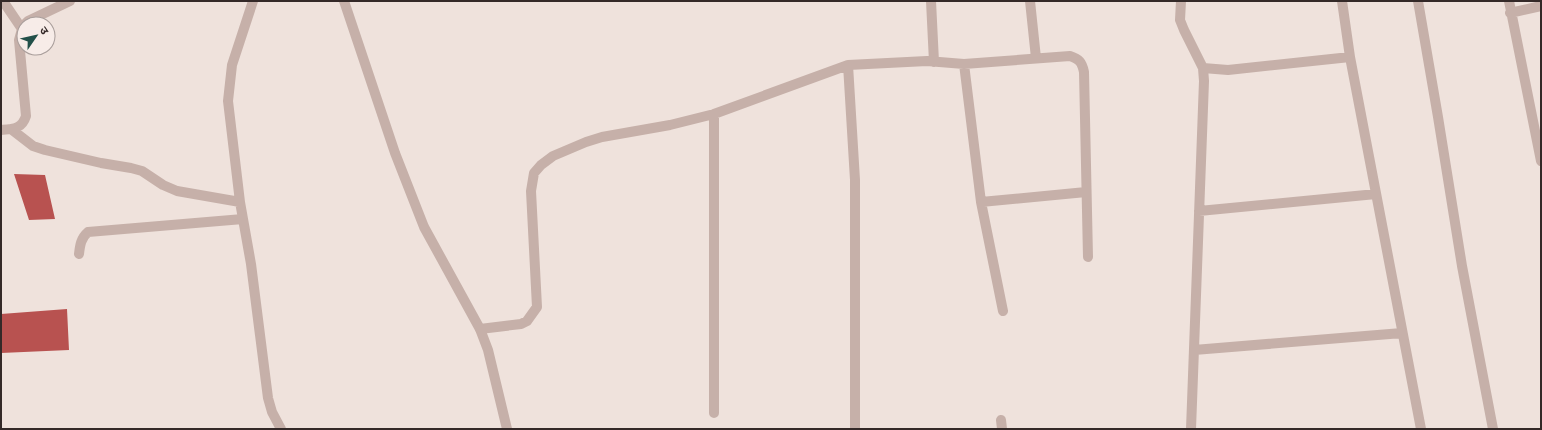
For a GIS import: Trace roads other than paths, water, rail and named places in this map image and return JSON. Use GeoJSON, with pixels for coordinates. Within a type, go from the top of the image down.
{"type":"FeatureCollection","features":[{"type":"Feature","properties":{"kind":"street"},"geometry":{"type":"LineString","coordinates":[[3,1],[16,16]]}},
{"type":"Feature","properties":{"kind":"street"},"geometry":{"type":"LineString","coordinates":[[38,16],[70,1]]}},
{"type":"Feature","properties":{"kind":"street"},"geometry":{"type":"LineString","coordinates":[[253,1],[232,65],[228,101],[240,202],[251,264],[268,398],[272,412],[281,429]]}},
{"type":"Feature","properties":{"kind":"street"},"geometry":{"type":"LineString","coordinates":[[344,1],[395,153],[424,227],[480,329],[488,350],[507,429]]}},
{"type":"Feature","properties":{"kind":"street"},"geometry":{"type":"LineString","coordinates":[[931,1],[934,62]]}},
{"type":"Feature","properties":{"kind":"street"},"geometry":{"type":"LineString","coordinates":[[1030,1],[1036,58]]}},
{"type":"Feature","properties":{"kind":"street"},"geometry":{"type":"LineString","coordinates":[[1181,1],[1180,20],[1203,68],[1204,81],[1191,429]]}},
{"type":"Feature","properties":{"kind":"street"},"geometry":{"type":"LineString","coordinates":[[1342,1],[1350,57],[1421,429]]}},
{"type":"Feature","properties":{"kind":"street"},"geometry":{"type":"LineString","coordinates":[[1418,1],[1462,266],[1493,429]]}},
{"type":"Feature","properties":{"kind":"street"},"geometry":{"type":"LineString","coordinates":[[1509,1],[1510,13],[1539,145],[1541,161]]}},
{"type":"Feature","properties":{"kind":"street"},"geometry":{"type":"LineString","coordinates":[[1510,13],[1541,6]]}},
{"type":"Feature","properties":{"kind":"street"},"geometry":{"type":"LineString","coordinates":[[6,130],[19,127],[24,122],[26,116],[20,56]]}},
{"type":"Feature","properties":{"kind":"street"},"geometry":{"type":"LineString","coordinates":[[480,329],[521,324],[527,321],[537,306],[532,191],[534,173],[541,165],[553,156],[602,137],[670,125],[714,114],[848,65],[934,62],[964,64],[1070,56],[1078,59],[1082,64],[1084,72],[1088,257]]}},
{"type":"Feature","properties":{"kind":"street"},"geometry":{"type":"LineString","coordinates":[[1203,68],[1228,70],[1350,57]]}},
{"type":"Feature","properties":{"kind":"street"},"geometry":{"type":"LineString","coordinates":[[964,64],[982,202],[1003,311]]}},
{"type":"Feature","properties":{"kind":"street"},"geometry":{"type":"LineString","coordinates":[[848,65],[855,180],[855,429]]}},
{"type":"Feature","properties":{"kind":"street"},"geometry":{"type":"LineString","coordinates":[[714,114],[714,413]]}},
{"type":"Feature","properties":{"kind":"street"},"geometry":{"type":"LineString","coordinates":[[6,130],[33,146],[45,150],[142,172],[163,185],[177,191],[240,202]]}},
{"type":"Feature","properties":{"kind":"street"},"geometry":{"type":"LineString","coordinates":[[982,202],[1086,192]]}},
{"type":"Feature","properties":{"kind":"street"},"geometry":{"type":"LineString","coordinates":[[1199,211],[1376,194]]}},
{"type":"Feature","properties":{"kind":"street"},"geometry":{"type":"LineString","coordinates":[[79,254],[80,243],[88,232],[243,219]]}},
{"type":"Feature","properties":{"kind":"street"},"geometry":{"type":"LineString","coordinates":[[1194,350],[1402,333]]}}]}
